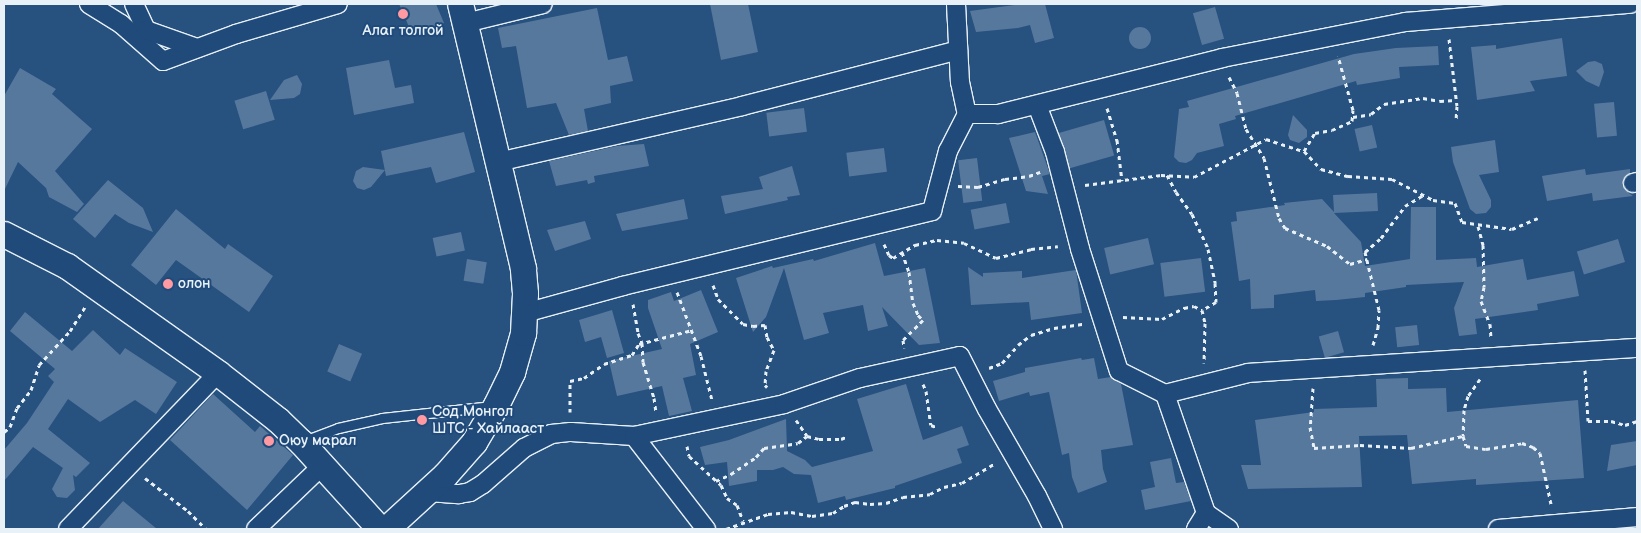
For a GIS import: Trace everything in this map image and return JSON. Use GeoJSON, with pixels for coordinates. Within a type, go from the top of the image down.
{"type":"FeatureCollection","features":[{"type":"Feature","properties":{"kind":"main road"},"geometry":{"type":"LineString","coordinates":[[386,529],[428,492],[461,459],[496,406],[517,357],[525,313],[523,268],[462,14]]}},
{"type":"Feature","properties":{"kind":"main road"},"geometry":{"type":"LineString","coordinates":[[5,238],[67,266],[218,373],[278,420],[302,442],[380,529]]}},
{"type":"Feature","properties":{"kind":"street"},"geometry":{"type":"LineString","coordinates":[[89,4],[122,24],[162,61],[236,34],[338,4]]}},
{"type":"Feature","properties":{"kind":"street"},"geometry":{"type":"LineString","coordinates":[[134,4],[146,30],[197,48]]}},
{"type":"Feature","properties":{"kind":"street"},"geometry":{"type":"LineString","coordinates":[[462,14],[542,4]]}},
{"type":"Feature","properties":{"kind":"street"},"geometry":{"type":"LineString","coordinates":[[525,313],[623,286],[932,211],[948,151],[967,114],[960,82],[956,4]]}},
{"type":"Feature","properties":{"kind":"street"},"geometry":{"type":"LineString","coordinates":[[967,114],[998,114],[1222,58],[1405,22],[1630,4]]}},
{"type":"Feature","properties":{"kind":"street"},"geometry":{"type":"LineString","coordinates":[[498,162],[742,106],[958,50]]}},
{"type":"Feature","properties":{"kind":"street"},"geometry":{"type":"LineString","coordinates":[[1037,105],[1058,163],[1078,241],[1118,372],[1165,394],[1248,373],[1637,348]]}},
{"type":"Feature","properties":{"kind":"street"},"geometry":{"type":"LineString","coordinates":[[428,492],[459,494],[470,492],[537,440],[551,434],[571,432],[634,436],[784,404],[860,378],[960,356],[1037,496],[1052,529]]}},
{"type":"Feature","properties":{"kind":"street"},"geometry":{"type":"LineString","coordinates":[[68,529],[218,373]]}},
{"type":"Feature","properties":{"kind":"street"},"geometry":{"type":"LineString","coordinates":[[1165,394],[1206,513],[1229,529]]}},
{"type":"Feature","properties":{"kind":"street"},"geometry":{"type":"LineString","coordinates":[[634,436],[706,529]]}},
{"type":"Feature","properties":{"kind":"street"},"geometry":{"type":"LineString","coordinates":[[256,529],[323,465]]}},
{"type":"Feature","properties":{"kind":"street"},"geometry":{"type":"LineString","coordinates":[[1196,529],[1206,513]]}},
{"type":"Feature","properties":{"kind":"street"},"geometry":{"type":"LineString","coordinates":[[1498,529],[1637,517]]}},
{"type":"Feature","properties":{"kind":"lane"},"geometry":{"type":"LineString","coordinates":[[302,442],[338,428],[382,418],[441,410],[496,406]]}},
{"type":"Feature","properties":{"kind":"path"},"geometry":{"type":"LineString","coordinates":[[1445,19],[1451,53],[1456,121]]}},
{"type":"Feature","properties":{"kind":"path"},"geometry":{"type":"LineString","coordinates":[[1304,150],[1315,133],[1332,130],[1352,122],[1353,110],[1341,63],[1331,36]]}},
{"type":"Feature","properties":{"kind":"path"},"geometry":{"type":"LineString","coordinates":[[1222,58],[1237,93],[1246,129],[1264,158],[1279,218],[1285,228],[1327,246],[1350,264],[1367,259]]}},
{"type":"Feature","properties":{"kind":"path"},"geometry":{"type":"LineString","coordinates":[[1099,89],[1117,140],[1122,180]]}},
{"type":"Feature","properties":{"kind":"path"},"geometry":{"type":"LineString","coordinates":[[1353,117],[1371,114],[1384,104],[1423,98],[1440,101],[1455,100]]}},
{"type":"Feature","properties":{"kind":"path"},"geometry":{"type":"LineString","coordinates":[[1064,187],[1167,175],[1194,177],[1266,138],[1304,150],[1321,170],[1348,176],[1392,178],[1433,200],[1455,203],[1462,222],[1478,226],[1512,229],[1538,218]]}},
{"type":"Feature","properties":{"kind":"path"},"geometry":{"type":"LineString","coordinates":[[941,183],[978,187],[1005,179],[1029,176],[1058,163]]}},
{"type":"Feature","properties":{"kind":"path"},"geometry":{"type":"LineString","coordinates":[[1167,175],[1192,214],[1208,249],[1215,283],[1216,302],[1202,310]]}},
{"type":"Feature","properties":{"kind":"path"},"geometry":{"type":"LineString","coordinates":[[1373,365],[1373,347],[1378,328],[1379,310],[1365,252],[1381,238],[1405,206],[1423,195]]}},
{"type":"Feature","properties":{"kind":"path"},"geometry":{"type":"LineString","coordinates":[[884,222],[884,243],[889,255],[894,258],[902,252],[928,241],[951,240],[964,243],[996,258],[1078,241]]}},
{"type":"Feature","properties":{"kind":"path"},"geometry":{"type":"LineString","coordinates":[[1478,226],[1483,245],[1481,254],[1484,287],[1481,301],[1490,324]]}},
{"type":"Feature","properties":{"kind":"path"},"geometry":{"type":"LineString","coordinates":[[902,252],[909,272],[918,316],[924,320],[902,340],[911,367],[926,391],[931,425],[936,427]]}},
{"type":"Feature","properties":{"kind":"path"},"geometry":{"type":"LineString","coordinates":[[623,286],[633,302],[638,333],[642,343],[643,362],[654,398],[659,431]]}},
{"type":"Feature","properties":{"kind":"path"},"geometry":{"type":"LineString","coordinates":[[4,432],[10,427],[17,408],[30,390],[39,364],[70,331],[87,304],[100,290]]}},
{"type":"Feature","properties":{"kind":"path"},"geometry":{"type":"LineString","coordinates":[[724,306],[743,324],[753,326],[765,325],[767,337],[774,350],[766,371],[765,385],[784,404],[807,436],[819,439],[841,439],[846,437]]}},
{"type":"Feature","properties":{"kind":"path"},"geometry":{"type":"LineString","coordinates":[[969,374],[1002,363],[1018,345],[1031,335],[1054,328],[1079,325],[1101,317],[1162,318],[1194,306],[1202,310]]}},
{"type":"Feature","properties":{"kind":"path"},"geometry":{"type":"LineString","coordinates":[[1202,310],[1205,323],[1206,384]]}},
{"type":"Feature","properties":{"kind":"path"},"geometry":{"type":"LineString","coordinates":[[686,315],[701,356],[706,383],[717,417]]}},
{"type":"Feature","properties":{"kind":"path"},"geometry":{"type":"LineString","coordinates":[[571,432],[570,381],[584,378],[604,364],[632,355],[639,344],[692,330]]}},
{"type":"Feature","properties":{"kind":"path"},"geometry":{"type":"LineString","coordinates":[[1589,352],[1584,364],[1588,421],[1611,421],[1625,425],[1637,421]]}},
{"type":"Feature","properties":{"kind":"path"},"geometry":{"type":"LineString","coordinates":[[1492,358],[1487,375],[1477,381],[1468,396],[1464,410],[1463,436],[1466,446],[1486,448],[1522,444],[1533,447],[1540,453],[1552,504],[1563,524]]}},
{"type":"Feature","properties":{"kind":"path"},"geometry":{"type":"LineString","coordinates":[[1312,369],[1313,389],[1310,427],[1314,448],[1360,445],[1411,448],[1463,436]]}},
{"type":"Feature","properties":{"kind":"path"},"geometry":{"type":"LineString","coordinates":[[682,426],[689,456],[721,485],[727,498],[737,506],[743,521]]}},
{"type":"Feature","properties":{"kind":"path"},"geometry":{"type":"LineString","coordinates":[[716,481],[731,474],[756,457],[764,448],[798,443],[807,436]]}},
{"type":"Feature","properties":{"kind":"path"},"geometry":{"type":"LineString","coordinates":[[725,529],[743,521],[768,514],[783,512],[812,516],[833,513],[844,506],[856,502],[870,504],[930,494],[944,486],[962,483],[984,468],[1014,455]]}},
{"type":"Feature","properties":{"kind":"path"},"geometry":{"type":"LineString","coordinates":[[127,467],[188,512],[206,529]]}},
{"type":"Feature","properties":{"kind":"building"},"geometry":{"type":"Polygon","coordinates":[[[399,4],[436,4],[444,23],[413,36],[399,4]]]}},
{"type":"Feature","properties":{"kind":"building"},"geometry":{"type":"Polygon","coordinates":[[[710,4],[748,4],[758,52],[721,60],[710,4]]]}},
{"type":"Feature","properties":{"kind":"building"},"geometry":{"type":"Polygon","coordinates":[[[1021,4],[1045,4],[1054,38],[1035,43],[1030,25],[976,32],[970,11],[1021,4]]]}},
{"type":"Feature","properties":{"kind":"building"},"geometry":{"type":"Polygon","coordinates":[[[1215,7],[1224,39],[1202,45],[1193,13],[1215,7]]]}},
{"type":"Feature","properties":{"kind":"building"},"geometry":{"type":"Polygon","coordinates":[[[597,8],[608,60],[627,56],[633,81],[610,86],[611,103],[584,109],[588,131],[569,135],[556,103],[527,108],[516,46],[502,48],[498,28],[597,8]]]}},
{"type":"Feature","properties":{"kind":"building"},"geometry":{"type":"Polygon","coordinates":[[[1136,27],[1144,27],[1151,34],[1151,42],[1144,49],[1136,49],[1129,42],[1129,34],[1136,27]]]}},
{"type":"Feature","properties":{"kind":"building"},"geometry":{"type":"Polygon","coordinates":[[[1562,38],[1567,76],[1530,81],[1535,91],[1477,100],[1471,47],[1496,45],[1496,49],[1562,38]]]}},
{"type":"Feature","properties":{"kind":"building"},"geometry":{"type":"Polygon","coordinates":[[[1438,46],[1439,65],[1399,67],[1400,78],[1357,85],[1356,81],[1235,116],[1236,119],[1219,124],[1224,146],[1197,153],[1192,160],[1186,163],[1179,162],[1174,157],[1179,109],[1189,107],[1187,101],[1354,54],[1396,48],[1438,46]]]}},
{"type":"Feature","properties":{"kind":"building"},"geometry":{"type":"Polygon","coordinates":[[[389,60],[395,88],[411,85],[414,103],[354,115],[346,68],[389,60]]]}},
{"type":"Feature","properties":{"kind":"building"},"geometry":{"type":"Polygon","coordinates":[[[1595,61],[1602,64],[1604,72],[1599,87],[1586,81],[1576,71],[1588,62],[1595,61]]]}},
{"type":"Feature","properties":{"kind":"building"},"geometry":{"type":"Polygon","coordinates":[[[20,68],[56,89],[52,94],[92,129],[55,171],[84,204],[77,212],[49,197],[46,188],[18,162],[4,191],[4,96],[20,68]]]}},
{"type":"Feature","properties":{"kind":"building"},"geometry":{"type":"Polygon","coordinates":[[[297,75],[302,84],[300,94],[294,98],[270,100],[284,80],[297,75]]]}},
{"type":"Feature","properties":{"kind":"building"},"geometry":{"type":"Polygon","coordinates":[[[266,91],[275,120],[243,129],[234,101],[266,91]]]}},
{"type":"Feature","properties":{"kind":"building"},"geometry":{"type":"Polygon","coordinates":[[[1614,102],[1617,136],[1597,138],[1594,104],[1614,102]]]}},
{"type":"Feature","properties":{"kind":"building"},"geometry":{"type":"Polygon","coordinates":[[[804,108],[807,132],[769,136],[766,113],[804,108]]]}},
{"type":"Feature","properties":{"kind":"building"},"geometry":{"type":"Polygon","coordinates":[[[1293,115],[1307,130],[1307,137],[1299,143],[1290,140],[1288,135],[1293,115]]]}},
{"type":"Feature","properties":{"kind":"building"},"geometry":{"type":"Polygon","coordinates":[[[1104,120],[1114,156],[1069,169],[1059,133],[1104,120]]]}},
{"type":"Feature","properties":{"kind":"building"},"geometry":{"type":"Polygon","coordinates":[[[1372,125],[1377,147],[1360,151],[1354,129],[1372,125]]]}},
{"type":"Feature","properties":{"kind":"building"},"geometry":{"type":"Polygon","coordinates":[[[464,132],[475,172],[436,183],[431,167],[386,176],[381,151],[464,132]]]}},
{"type":"Feature","properties":{"kind":"building"},"geometry":{"type":"Polygon","coordinates":[[[1035,132],[1050,174],[1042,176],[1048,194],[1026,191],[1009,138],[1035,132]]]}},
{"type":"Feature","properties":{"kind":"building"},"geometry":{"type":"Polygon","coordinates":[[[1495,140],[1499,172],[1479,175],[1491,200],[1491,207],[1486,213],[1476,214],[1470,209],[1453,162],[1451,147],[1495,140]]]}},
{"type":"Feature","properties":{"kind":"building"},"geometry":{"type":"Polygon","coordinates":[[[644,144],[649,166],[594,176],[595,182],[588,184],[587,180],[556,186],[549,161],[617,146],[644,144]]]}},
{"type":"Feature","properties":{"kind":"building"},"geometry":{"type":"Polygon","coordinates":[[[884,148],[887,172],[849,176],[846,153],[884,148]]]}},
{"type":"Feature","properties":{"kind":"building"},"geometry":{"type":"Polygon","coordinates":[[[977,158],[982,201],[963,203],[958,160],[977,158]]]}},
{"type":"Feature","properties":{"kind":"building"},"geometry":{"type":"Polygon","coordinates":[[[792,166],[800,195],[787,197],[788,200],[725,214],[721,196],[763,189],[759,177],[792,166]]]}},
{"type":"Feature","properties":{"kind":"building"},"geometry":{"type":"Polygon","coordinates":[[[363,167],[385,170],[371,187],[364,190],[357,188],[353,181],[356,171],[363,167]]]}},
{"type":"Feature","properties":{"kind":"building"},"geometry":{"type":"Polygon","coordinates":[[[1585,169],[1586,175],[1630,169],[1630,173],[1625,176],[1623,185],[1626,191],[1633,196],[1593,201],[1592,193],[1547,201],[1542,176],[1585,169]]]}},
{"type":"Feature","properties":{"kind":"building"},"geometry":{"type":"Polygon","coordinates":[[[108,180],[143,208],[153,232],[129,223],[115,214],[95,238],[73,219],[108,180]]]}},
{"type":"Feature","properties":{"kind":"building"},"geometry":{"type":"Polygon","coordinates":[[[1377,193],[1378,211],[1334,213],[1361,242],[1365,266],[1410,259],[1411,207],[1436,207],[1436,260],[1476,258],[1477,267],[1523,259],[1527,280],[1574,271],[1579,296],[1537,304],[1538,310],[1475,319],[1477,334],[1459,336],[1454,308],[1464,282],[1406,285],[1406,287],[1365,293],[1365,297],[1336,300],[1316,301],[1315,290],[1274,295],[1274,308],[1251,309],[1250,279],[1239,281],[1231,222],[1237,221],[1236,212],[1285,205],[1284,203],[1322,199],[1334,212],[1333,195],[1377,193]]]}},
{"type":"Feature","properties":{"kind":"building"},"geometry":{"type":"Polygon","coordinates":[[[684,199],[688,219],[622,231],[616,214],[684,199]]]}},
{"type":"Feature","properties":{"kind":"building"},"geometry":{"type":"Polygon","coordinates":[[[1006,203],[1010,223],[974,230],[971,210],[1006,203]]]}},
{"type":"Feature","properties":{"kind":"building"},"geometry":{"type":"Polygon","coordinates":[[[176,209],[225,249],[228,244],[273,276],[249,312],[176,260],[156,285],[131,265],[176,209]]]}},
{"type":"Feature","properties":{"kind":"building"},"geometry":{"type":"Polygon","coordinates":[[[585,221],[591,239],[555,251],[547,230],[585,221]]]}},
{"type":"Feature","properties":{"kind":"building"},"geometry":{"type":"Polygon","coordinates":[[[461,232],[465,251],[437,257],[433,238],[461,232]]]}},
{"type":"Feature","properties":{"kind":"building"},"geometry":{"type":"Polygon","coordinates":[[[1148,238],[1154,264],[1110,274],[1104,248],[1148,238]]]}},
{"type":"Feature","properties":{"kind":"building"},"geometry":{"type":"Polygon","coordinates":[[[1618,239],[1625,262],[1584,275],[1577,252],[1618,239]]]}},
{"type":"Feature","properties":{"kind":"building"},"geometry":{"type":"Polygon","coordinates":[[[875,243],[884,276],[925,268],[940,343],[919,345],[882,307],[888,326],[868,331],[863,305],[823,313],[829,333],[804,340],[784,268],[766,317],[753,332],[736,278],[772,266],[773,268],[813,259],[814,261],[875,243]]]}},
{"type":"Feature","properties":{"kind":"building"},"geometry":{"type":"Polygon","coordinates":[[[1201,258],[1205,292],[1164,297],[1160,263],[1201,258]]]}},
{"type":"Feature","properties":{"kind":"building"},"geometry":{"type":"Polygon","coordinates":[[[467,259],[487,262],[483,284],[464,281],[467,259]]]}},
{"type":"Feature","properties":{"kind":"building"},"geometry":{"type":"Polygon","coordinates":[[[968,267],[983,277],[983,273],[1022,271],[1022,278],[1076,270],[1082,313],[1031,320],[1029,302],[971,305],[968,267]]]}},
{"type":"Feature","properties":{"kind":"building"},"geometry":{"type":"Polygon","coordinates":[[[701,290],[718,332],[690,344],[696,375],[683,378],[692,411],[669,416],[662,386],[617,396],[609,361],[662,349],[648,308],[648,300],[671,292],[674,301],[701,290]]]}},
{"type":"Feature","properties":{"kind":"building"},"geometry":{"type":"Polygon","coordinates":[[[612,310],[624,353],[607,358],[601,337],[585,342],[579,320],[612,310]]]}},
{"type":"Feature","properties":{"kind":"building"},"geometry":{"type":"Polygon","coordinates":[[[25,312],[72,351],[93,330],[120,355],[125,348],[177,382],[156,414],[135,400],[100,422],[68,399],[48,429],[90,463],[76,477],[73,475],[75,490],[67,498],[57,497],[52,489],[63,468],[33,447],[4,481],[4,450],[27,423],[54,382],[48,376],[55,369],[10,331],[25,312]]]}},
{"type":"Feature","properties":{"kind":"building"},"geometry":{"type":"Polygon","coordinates":[[[1417,325],[1419,345],[1397,347],[1395,327],[1417,325]]]}},
{"type":"Feature","properties":{"kind":"building"},"geometry":{"type":"Polygon","coordinates":[[[1338,331],[1344,352],[1325,358],[1319,337],[1338,331]]]}},
{"type":"Feature","properties":{"kind":"building"},"geometry":{"type":"Polygon","coordinates":[[[339,344],[362,354],[350,381],[327,372],[339,344]]]}},
{"type":"Feature","properties":{"kind":"building"},"geometry":{"type":"Polygon","coordinates":[[[1081,358],[1082,360],[1094,358],[1098,379],[1111,377],[1121,384],[1133,445],[1101,450],[1103,469],[1107,482],[1078,493],[1072,477],[1069,453],[1062,455],[1049,392],[1030,396],[1029,392],[999,401],[993,381],[1025,372],[1025,368],[1081,358]]]}},
{"type":"Feature","properties":{"kind":"building"},"geometry":{"type":"Polygon","coordinates":[[[1408,378],[1408,389],[1446,388],[1447,412],[1578,400],[1584,478],[1476,485],[1476,479],[1412,484],[1407,435],[1359,436],[1362,487],[1248,489],[1241,465],[1261,465],[1255,420],[1314,412],[1314,409],[1377,407],[1376,379],[1408,378]]]}},
{"type":"Feature","properties":{"kind":"building"},"geometry":{"type":"Polygon","coordinates":[[[906,384],[923,440],[962,426],[969,445],[957,449],[962,463],[895,486],[895,488],[846,500],[845,496],[818,503],[811,475],[794,474],[783,467],[773,470],[757,470],[757,481],[729,486],[727,462],[705,465],[700,447],[729,440],[786,419],[787,451],[805,460],[812,467],[873,451],[857,399],[906,384]]]}},
{"type":"Feature","properties":{"kind":"building"},"geometry":{"type":"Polygon","coordinates":[[[213,394],[255,432],[260,426],[293,455],[247,510],[170,440],[213,394]]]}},
{"type":"Feature","properties":{"kind":"building"},"geometry":{"type":"Polygon","coordinates":[[[1637,441],[1637,465],[1607,471],[1611,445],[1637,441]]]}},
{"type":"Feature","properties":{"kind":"building"},"geometry":{"type":"Polygon","coordinates":[[[1171,458],[1176,483],[1184,482],[1191,501],[1145,510],[1141,490],[1155,487],[1150,462],[1171,458]]]}},
{"type":"Feature","properties":{"kind":"building"},"geometry":{"type":"Polygon","coordinates":[[[123,501],[157,529],[98,529],[123,501]]]}},
{"type":"Feature","properties":{"kind":"place","name":"Алаг толгой"},"geometry":{"type":"Point","coordinates":[403,14]}},
{"type":"Feature","properties":{"kind":"place","name":"олон"},"geometry":{"type":"Point","coordinates":[168,284]}},
{"type":"Feature","properties":{"kind":"place","name":"Сод Монгол ШТС - Хайлааст"},"geometry":{"type":"Point","coordinates":[422,420]}},
{"type":"Feature","properties":{"kind":"place","name":"Оюу марал"},"geometry":{"type":"Point","coordinates":[269,441]}}]}
